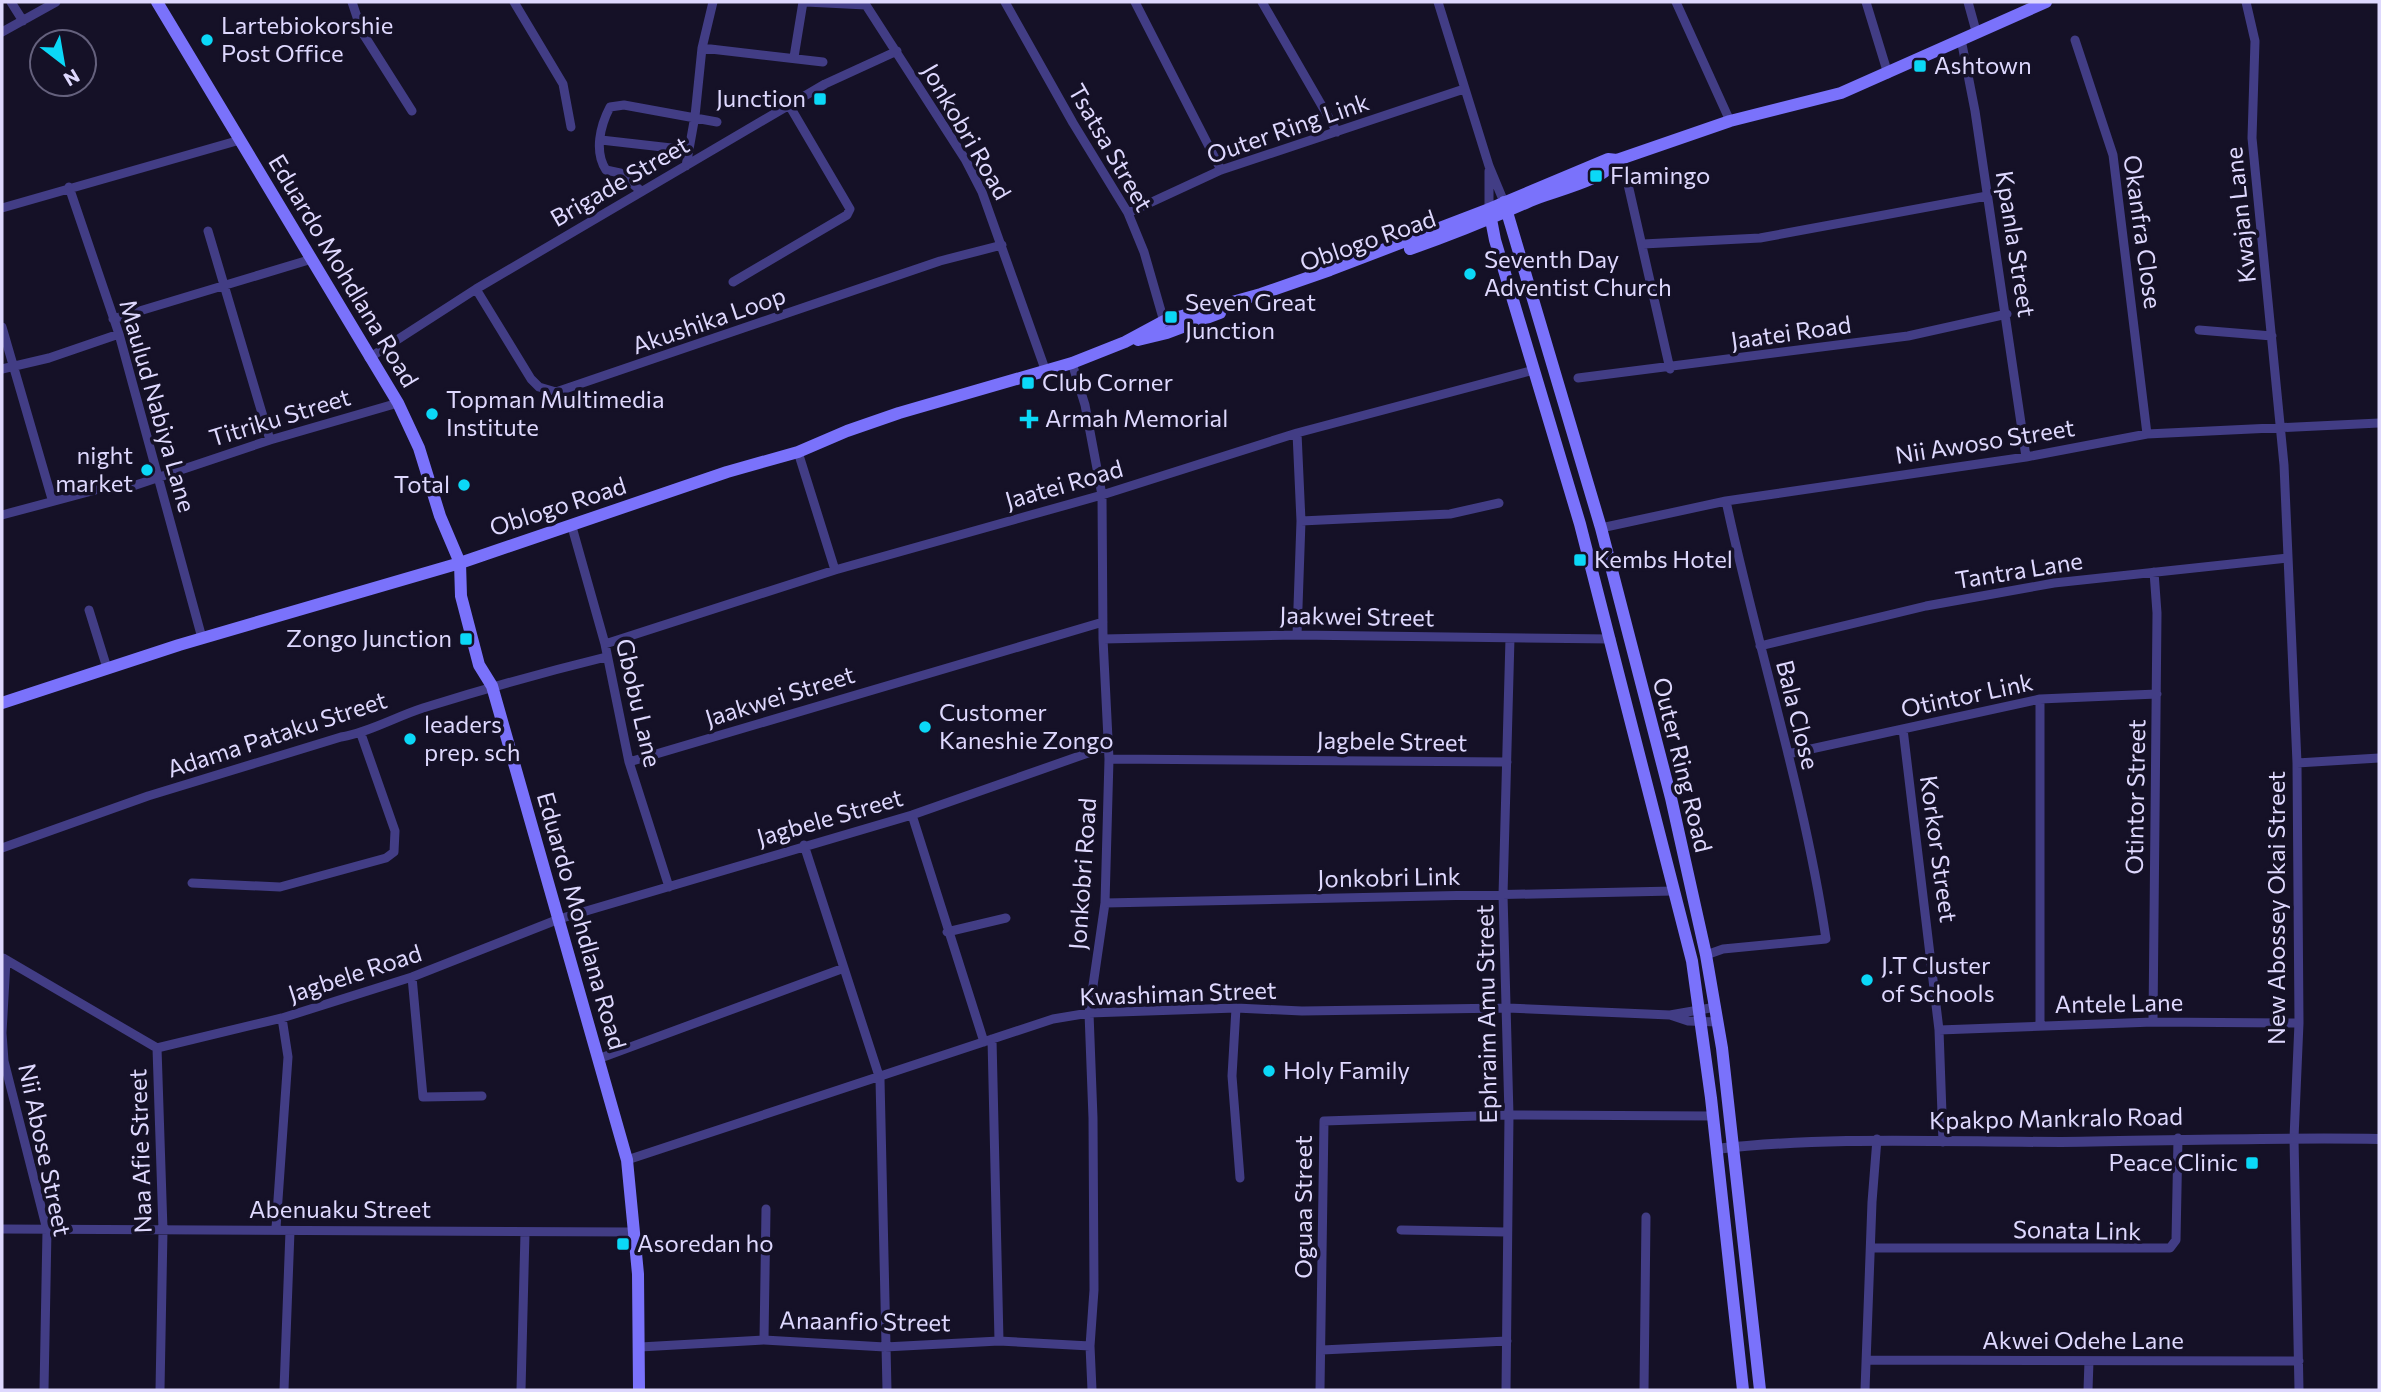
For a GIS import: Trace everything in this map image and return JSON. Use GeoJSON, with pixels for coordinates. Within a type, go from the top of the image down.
{"type":"FeatureCollection","features":[{"type":"Feature","properties":{"kind":"main road","name":"Eduardo Mohdlana Road"},"geometry":{"type":"LineString","coordinates":[[157,2],[398,403],[419,448],[440,516],[460,563],[461,596],[479,665],[492,686],[627,1160],[640,1348],[639,1390]]}},
{"type":"Feature","properties":{"kind":"main road","name":"Oblogo Road"},"geometry":{"type":"LineString","coordinates":[[2,703],[202,638],[460,563],[511,543],[572,527],[727,472],[798,452],[873,422],[1072,363],[1165,327],[1490,214],[1608,159],[1619,159],[1730,121],[1841,93],[2046,2]]}},
{"type":"Feature","properties":{"kind":"main road","name":"Outer Ring Road"},"geometry":{"type":"LineString","coordinates":[[1506,207],[1601,528],[1671,798],[1706,955],[1716,1007],[1734,1147],[1760,1390]]}},
{"type":"Feature","properties":{"kind":"main road","name":"Outer Ring Road"},"geometry":{"type":"LineString","coordinates":[[1490,214],[1611,639],[1692,961],[1702,1022],[1743,1390]]}},
{"type":"Feature","properties":{"kind":"street"},"geometry":{"type":"LineString","coordinates":[[11,2],[23,21]]}},
{"type":"Feature","properties":{"kind":"street"},"geometry":{"type":"LineString","coordinates":[[2,32],[56,2]]}},
{"type":"Feature","properties":{"kind":"street"},"geometry":{"type":"LineString","coordinates":[[352,2],[362,32],[411,111]]}},
{"type":"Feature","properties":{"kind":"street"},"geometry":{"type":"LineString","coordinates":[[514,2],[563,83],[570,127]]}},
{"type":"Feature","properties":{"kind":"street"},"geometry":{"type":"LineString","coordinates":[[686,166],[695,116],[702,48],[713,2]]}},
{"type":"Feature","properties":{"kind":"street"},"geometry":{"type":"LineString","coordinates":[[794,57],[805,2],[864,3]]}},
{"type":"Feature","properties":{"kind":"street","name":"Tsatsa Street"},"geometry":{"type":"LineString","coordinates":[[1005,2],[1073,123],[1128,213],[1151,275],[1165,327]]}},
{"type":"Feature","properties":{"kind":"street"},"geometry":{"type":"LineString","coordinates":[[1135,2],[1221,170]]}},
{"type":"Feature","properties":{"kind":"street"},"geometry":{"type":"LineString","coordinates":[[1262,2],[1337,132]]}},
{"type":"Feature","properties":{"kind":"street","name":"Outer Ring Road"},"geometry":{"type":"LineString","coordinates":[[1438,2],[1489,166],[1506,207]]}},
{"type":"Feature","properties":{"kind":"street"},"geometry":{"type":"LineString","coordinates":[[1676,2],[1730,121]]}},
{"type":"Feature","properties":{"kind":"street"},"geometry":{"type":"LineString","coordinates":[[1866,2],[1888,74]]}},
{"type":"Feature","properties":{"kind":"street"},"geometry":{"type":"LineString","coordinates":[[1968,2],[1976,32]]}},
{"type":"Feature","properties":{"kind":"street","name":"Kwajan Lane"},"geometry":{"type":"LineString","coordinates":[[2246,2],[2255,41],[2252,138],[2281,426]]}},
{"type":"Feature","properties":{"kind":"street","name":"Jonkobri Road"},"geometry":{"type":"LineString","coordinates":[[864,3],[965,159],[992,213],[1045,369]]}},
{"type":"Feature","properties":{"kind":"street","name":"Kpanla Street"},"geometry":{"type":"LineString","coordinates":[[1961,39],[2007,314],[2026,457]]}},
{"type":"Feature","properties":{"kind":"street","name":"Okanfra Close"},"geometry":{"type":"LineString","coordinates":[[2076,40],[2113,155],[2147,434]]}},
{"type":"Feature","properties":{"kind":"street"},"geometry":{"type":"LineString","coordinates":[[702,48],[823,62]]}},
{"type":"Feature","properties":{"kind":"street","name":"Brigade Street"},"geometry":{"type":"LineString","coordinates":[[369,358],[476,289],[825,84],[897,51]]}},
{"type":"Feature","properties":{"kind":"street","name":"Outer Ring Link"},"geometry":{"type":"LineString","coordinates":[[1128,213],[1221,170],[1464,89]]}},
{"type":"Feature","properties":{"kind":"street"},"geometry":{"type":"LineString","coordinates":[[641,191],[620,173],[606,170],[598,154],[605,117],[615,104],[717,121]]}},
{"type":"Feature","properties":{"kind":"street"},"geometry":{"type":"LineString","coordinates":[[733,282],[847,215],[850,209],[789,105]]}},
{"type":"Feature","properties":{"kind":"street"},"geometry":{"type":"LineString","coordinates":[[2,208],[240,140]]}},
{"type":"Feature","properties":{"kind":"street"},"geometry":{"type":"LineString","coordinates":[[601,141],[689,150]]}},
{"type":"Feature","properties":{"kind":"street"},"geometry":{"type":"LineString","coordinates":[[1619,159],[1643,244],[1670,369]]}},
{"type":"Feature","properties":{"kind":"street","name":"Outer Ring Road"},"geometry":{"type":"LineString","coordinates":[[1489,166],[1490,214]]}},
{"type":"Feature","properties":{"kind":"street","name":"Maulud Nabiya Lane"},"geometry":{"type":"LineString","coordinates":[[69,187],[119,334],[202,638]]}},
{"type":"Feature","properties":{"kind":"street"},"geometry":{"type":"LineString","coordinates":[[1643,244],[1760,238],[1987,196]]}},
{"type":"Feature","properties":{"kind":"street"},"geometry":{"type":"LineString","coordinates":[[208,231],[270,440]]}},
{"type":"Feature","properties":{"kind":"street","name":"Akushika Loop"},"geometry":{"type":"LineString","coordinates":[[476,289],[531,379],[539,387],[556,392],[940,261],[1002,245]]}},
{"type":"Feature","properties":{"kind":"street"},"geometry":{"type":"LineString","coordinates":[[113,319],[224,288],[312,259]]}},
{"type":"Feature","properties":{"kind":"street","name":"Jaatei Road"},"geometry":{"type":"LineString","coordinates":[[1578,378],[1670,369],[1908,336],[2007,314]]}},
{"type":"Feature","properties":{"kind":"street"},"geometry":{"type":"LineString","coordinates":[[2,327],[52,499]]}},
{"type":"Feature","properties":{"kind":"street"},"geometry":{"type":"LineString","coordinates":[[2199,330],[2272,336]]}},
{"type":"Feature","properties":{"kind":"street"},"geometry":{"type":"LineString","coordinates":[[2,369],[49,358],[119,334]]}},
{"type":"Feature","properties":{"kind":"street","name":"Jonkobri Road"},"geometry":{"type":"LineString","coordinates":[[1072,363],[1085,405],[1102,495],[1103,639],[1109,759],[1105,903],[1089,1013],[1094,1277],[1090,1346],[1092,1390]]}},
{"type":"Feature","properties":{"kind":"street","name":"Jaatei Road"},"geometry":{"type":"LineString","coordinates":[[605,644],[835,570],[1102,495],[1297,433],[1534,370]]}},
{"type":"Feature","properties":{"kind":"street","name":"Titriku Street"},"geometry":{"type":"LineString","coordinates":[[2,515],[52,499],[103,488],[120,489],[270,440],[398,403]]}},
{"type":"Feature","properties":{"kind":"street","name":"Nii Awoso Street"},"geometry":{"type":"LineString","coordinates":[[1601,528],[1726,501],[2026,457],[2147,434],[2379,423]]}},
{"type":"Feature","properties":{"kind":"street","name":"New Abossey Okai Street"},"geometry":{"type":"LineString","coordinates":[[2281,426],[2297,763],[2299,1023],[2294,1138],[2299,1390]]}},
{"type":"Feature","properties":{"kind":"street"},"geometry":{"type":"LineString","coordinates":[[1297,433],[1301,521],[1297,635]]}},
{"type":"Feature","properties":{"kind":"street"},"geometry":{"type":"LineString","coordinates":[[798,452],[835,570]]}},
{"type":"Feature","properties":{"kind":"street","name":"Bala Close"},"geometry":{"type":"LineString","coordinates":[[1706,955],[1723,950],[1826,939],[1788,754],[1726,501]]}},
{"type":"Feature","properties":{"kind":"street"},"geometry":{"type":"LineString","coordinates":[[1301,521],[1450,514],[1499,503]]}},
{"type":"Feature","properties":{"kind":"street","name":"Gbobu Lane"},"geometry":{"type":"LineString","coordinates":[[572,527],[605,644],[629,762],[668,887]]}},
{"type":"Feature","properties":{"kind":"street","name":"Tantra Lane"},"geometry":{"type":"LineString","coordinates":[[1760,646],[1926,606],[2054,583],[2288,558]]}},
{"type":"Feature","properties":{"kind":"street","name":"Otintor Street"},"geometry":{"type":"LineString","coordinates":[[2153,1022],[2157,694],[2154,572]]}},
{"type":"Feature","properties":{"kind":"street"},"geometry":{"type":"LineString","coordinates":[[89,610],[107,668]]}},
{"type":"Feature","properties":{"kind":"street","name":"Jaakwei Street"},"geometry":{"type":"LineString","coordinates":[[629,762],[1103,622]]}},
{"type":"Feature","properties":{"kind":"street","name":"Jaakwei Street"},"geometry":{"type":"LineString","coordinates":[[1103,639],[1297,635],[1611,639]]}},
{"type":"Feature","properties":{"kind":"street","name":"Ephraim Amu Street"},"geometry":{"type":"LineString","coordinates":[[1506,1390],[1509,1115],[1503,895],[1510,638]]}},
{"type":"Feature","properties":{"kind":"street","name":"Adama Pataku Street"},"geometry":{"type":"LineString","coordinates":[[2,848],[148,796],[341,737],[361,734],[410,712],[492,686],[606,656]]}},
{"type":"Feature","properties":{"kind":"street","name":"Otintor Link"},"geometry":{"type":"LineString","coordinates":[[1788,754],[2040,699],[2157,694]]}},
{"type":"Feature","properties":{"kind":"street"},"geometry":{"type":"LineString","coordinates":[[2040,699],[2040,1025]]}},
{"type":"Feature","properties":{"kind":"street","name":"Korkor Street"},"geometry":{"type":"LineString","coordinates":[[1903,729],[1940,1030],[1943,1142]]}},
{"type":"Feature","properties":{"kind":"street"},"geometry":{"type":"LineString","coordinates":[[192,883],[279,887],[386,858],[394,852],[395,831],[361,734]]}},
{"type":"Feature","properties":{"kind":"street","name":"Jagbele Street"},"geometry":{"type":"LineString","coordinates":[[559,919],[912,815],[1108,746]]}},
{"type":"Feature","properties":{"kind":"street"},"geometry":{"type":"LineString","coordinates":[[2297,763],[2379,758]]}},
{"type":"Feature","properties":{"kind":"street","name":"Jagbele Street"},"geometry":{"type":"LineString","coordinates":[[1109,759],[1507,762]]}},
{"type":"Feature","properties":{"kind":"street"},"geometry":{"type":"LineString","coordinates":[[912,815],[947,932],[988,1041],[999,1341]]}},
{"type":"Feature","properties":{"kind":"street"},"geometry":{"type":"LineString","coordinates":[[804,845],[880,1079],[887,1390]]}},
{"type":"Feature","properties":{"kind":"street","name":"Jonkobri Link"},"geometry":{"type":"LineString","coordinates":[[1105,903],[1674,891]]}},
{"type":"Feature","properties":{"kind":"street"},"geometry":{"type":"LineString","coordinates":[[947,932],[1006,918]]}},
{"type":"Feature","properties":{"kind":"street","name":"Jagbele Road"},"geometry":{"type":"LineString","coordinates":[[157,1048],[282,1018],[412,977],[559,919]]}},
{"type":"Feature","properties":{"kind":"street","name":"Nii Abose Street"},"geometry":{"type":"LineString","coordinates":[[4,958],[4,1060],[47,1230],[44,1390]]}},
{"type":"Feature","properties":{"kind":"street","name":"Naa Afie Street"},"geometry":{"type":"LineString","coordinates":[[4,958],[157,1048],[163,1230],[160,1390]]}},
{"type":"Feature","properties":{"kind":"street"},"geometry":{"type":"LineString","coordinates":[[598,1059],[844,968]]}},
{"type":"Feature","properties":{"kind":"street"},"geometry":{"type":"LineString","coordinates":[[412,977],[423,1097],[482,1096]]}},
{"type":"Feature","properties":{"kind":"street","name":"Kwashiman Street"},"geometry":{"type":"LineString","coordinates":[[1670,1015],[1716,1007]]}},
{"type":"Feature","properties":{"kind":"street"},"geometry":{"type":"LineString","coordinates":[[1236,1008],[1231,1076],[1240,1178]]}},
{"type":"Feature","properties":{"kind":"street","name":"Kwashiman Street"},"geometry":{"type":"LineString","coordinates":[[627,1160],[880,1079],[1053,1019],[1089,1013],[1236,1008],[1301,1011],[1507,1008],[1670,1015],[1702,1022],[1718,1022]]}},
{"type":"Feature","properties":{"kind":"street"},"geometry":{"type":"LineString","coordinates":[[276,1228],[288,1057],[282,1018]]}},
{"type":"Feature","properties":{"kind":"street","name":"Antele Lane"},"geometry":{"type":"LineString","coordinates":[[1940,1030],[2153,1022],[2299,1023]]}},
{"type":"Feature","properties":{"kind":"street","name":"Oguaa Street"},"geometry":{"type":"LineString","coordinates":[[1320,1390],[1324,1121],[1509,1115],[1713,1116]]}},
{"type":"Feature","properties":{"kind":"street","name":"Kpakpo Mankralo Road"},"geometry":{"type":"LineString","coordinates":[[1716,1149],[1877,1139],[1943,1142],[2178,1138],[2379,1139]]}},
{"type":"Feature","properties":{"kind":"street","name":"Sonata Link"},"geometry":{"type":"LineString","coordinates":[[1871,1248],[2156,1251],[2170,1248],[2176,1240],[2178,1138]]}},
{"type":"Feature","properties":{"kind":"street"},"geometry":{"type":"LineString","coordinates":[[1865,1390],[1877,1139]]}},
{"type":"Feature","properties":{"kind":"street"},"geometry":{"type":"LineString","coordinates":[[764,1340],[766,1209]]}},
{"type":"Feature","properties":{"kind":"street"},"geometry":{"type":"LineString","coordinates":[[1644,1390],[1646,1217]]}},
{"type":"Feature","properties":{"kind":"street","name":"Abenuaku Street"},"geometry":{"type":"LineString","coordinates":[[2,1229],[276,1228],[290,1231],[410,1229],[525,1233],[633,1232]]}},
{"type":"Feature","properties":{"kind":"street"},"geometry":{"type":"LineString","coordinates":[[1401,1230],[1506,1232]]}},
{"type":"Feature","properties":{"kind":"street"},"geometry":{"type":"LineString","coordinates":[[284,1390],[290,1231]]}},
{"type":"Feature","properties":{"kind":"street"},"geometry":{"type":"LineString","coordinates":[[521,1390],[525,1233]]}},
{"type":"Feature","properties":{"kind":"street","name":"Anaanfio Street"},"geometry":{"type":"LineString","coordinates":[[640,1348],[764,1340],[885,1347],[999,1341],[1090,1346]]}},
{"type":"Feature","properties":{"kind":"street"},"geometry":{"type":"LineString","coordinates":[[1322,1350],[1507,1340]]}},
{"type":"Feature","properties":{"kind":"street","name":"Akwei Odehe Lane"},"geometry":{"type":"LineString","coordinates":[[1867,1360],[2298,1361]]}},
{"type":"Feature","properties":{"kind":"street"},"geometry":{"type":"LineString","coordinates":[[2088,1390],[2089,1361]]}},
{"type":"Feature","properties":{"kind":"place","name":"Lartebiokorshie Post Office"},"geometry":{"type":"Point","coordinates":[207,40]}},
{"type":"Feature","properties":{"kind":"place","name":"Ashtown"},"geometry":{"type":"Point","coordinates":[1920,66]}},
{"type":"Feature","properties":{"kind":"place","name":"Junction"},"geometry":{"type":"Point","coordinates":[820,99]}},
{"type":"Feature","properties":{"kind":"place","name":"Flamingo"},"geometry":{"type":"Point","coordinates":[1596,176]}},
{"type":"Feature","properties":{"kind":"place","name":"Seventh Day Adventist Church"},"geometry":{"type":"Point","coordinates":[1470,274]}},
{"type":"Feature","properties":{"kind":"place","name":"Seven Great Junction"},"geometry":{"type":"Point","coordinates":[1171,317]}},
{"type":"Feature","properties":{"kind":"place","name":"Club Corner"},"geometry":{"type":"Point","coordinates":[1028,383]}},
{"type":"Feature","properties":{"kind":"place","name":"Topman Multimedia Institute"},"geometry":{"type":"Point","coordinates":[432,414]}},
{"type":"Feature","properties":{"kind":"place","name":"Armah Memorial"},"geometry":{"type":"Point","coordinates":[1029,419]}},
{"type":"Feature","properties":{"kind":"place","name":"night market"},"geometry":{"type":"Point","coordinates":[147,470]}},
{"type":"Feature","properties":{"kind":"place","name":"Total"},"geometry":{"type":"Point","coordinates":[464,485]}},
{"type":"Feature","properties":{"kind":"place","name":"Kembs Hotel"},"geometry":{"type":"Point","coordinates":[1580,560]}},
{"type":"Feature","properties":{"kind":"place","name":"Zongo Junction"},"geometry":{"type":"Point","coordinates":[466,639]}},
{"type":"Feature","properties":{"kind":"place","name":"Customer Kaneshie Zongo"},"geometry":{"type":"Point","coordinates":[925,727]}},
{"type":"Feature","properties":{"kind":"place","name":"leaders prep. sch"},"geometry":{"type":"Point","coordinates":[410,739]}},
{"type":"Feature","properties":{"kind":"place","name":"J.T Cluster of Schools"},"geometry":{"type":"Point","coordinates":[1867,980]}},
{"type":"Feature","properties":{"kind":"place","name":"Holy Family"},"geometry":{"type":"Point","coordinates":[1269,1071]}},
{"type":"Feature","properties":{"kind":"place","name":"Peace Clinic"},"geometry":{"type":"Point","coordinates":[2252,1163]}},
{"type":"Feature","properties":{"kind":"place","name":"Asoredan ho"},"geometry":{"type":"Point","coordinates":[623,1244]}}]}
